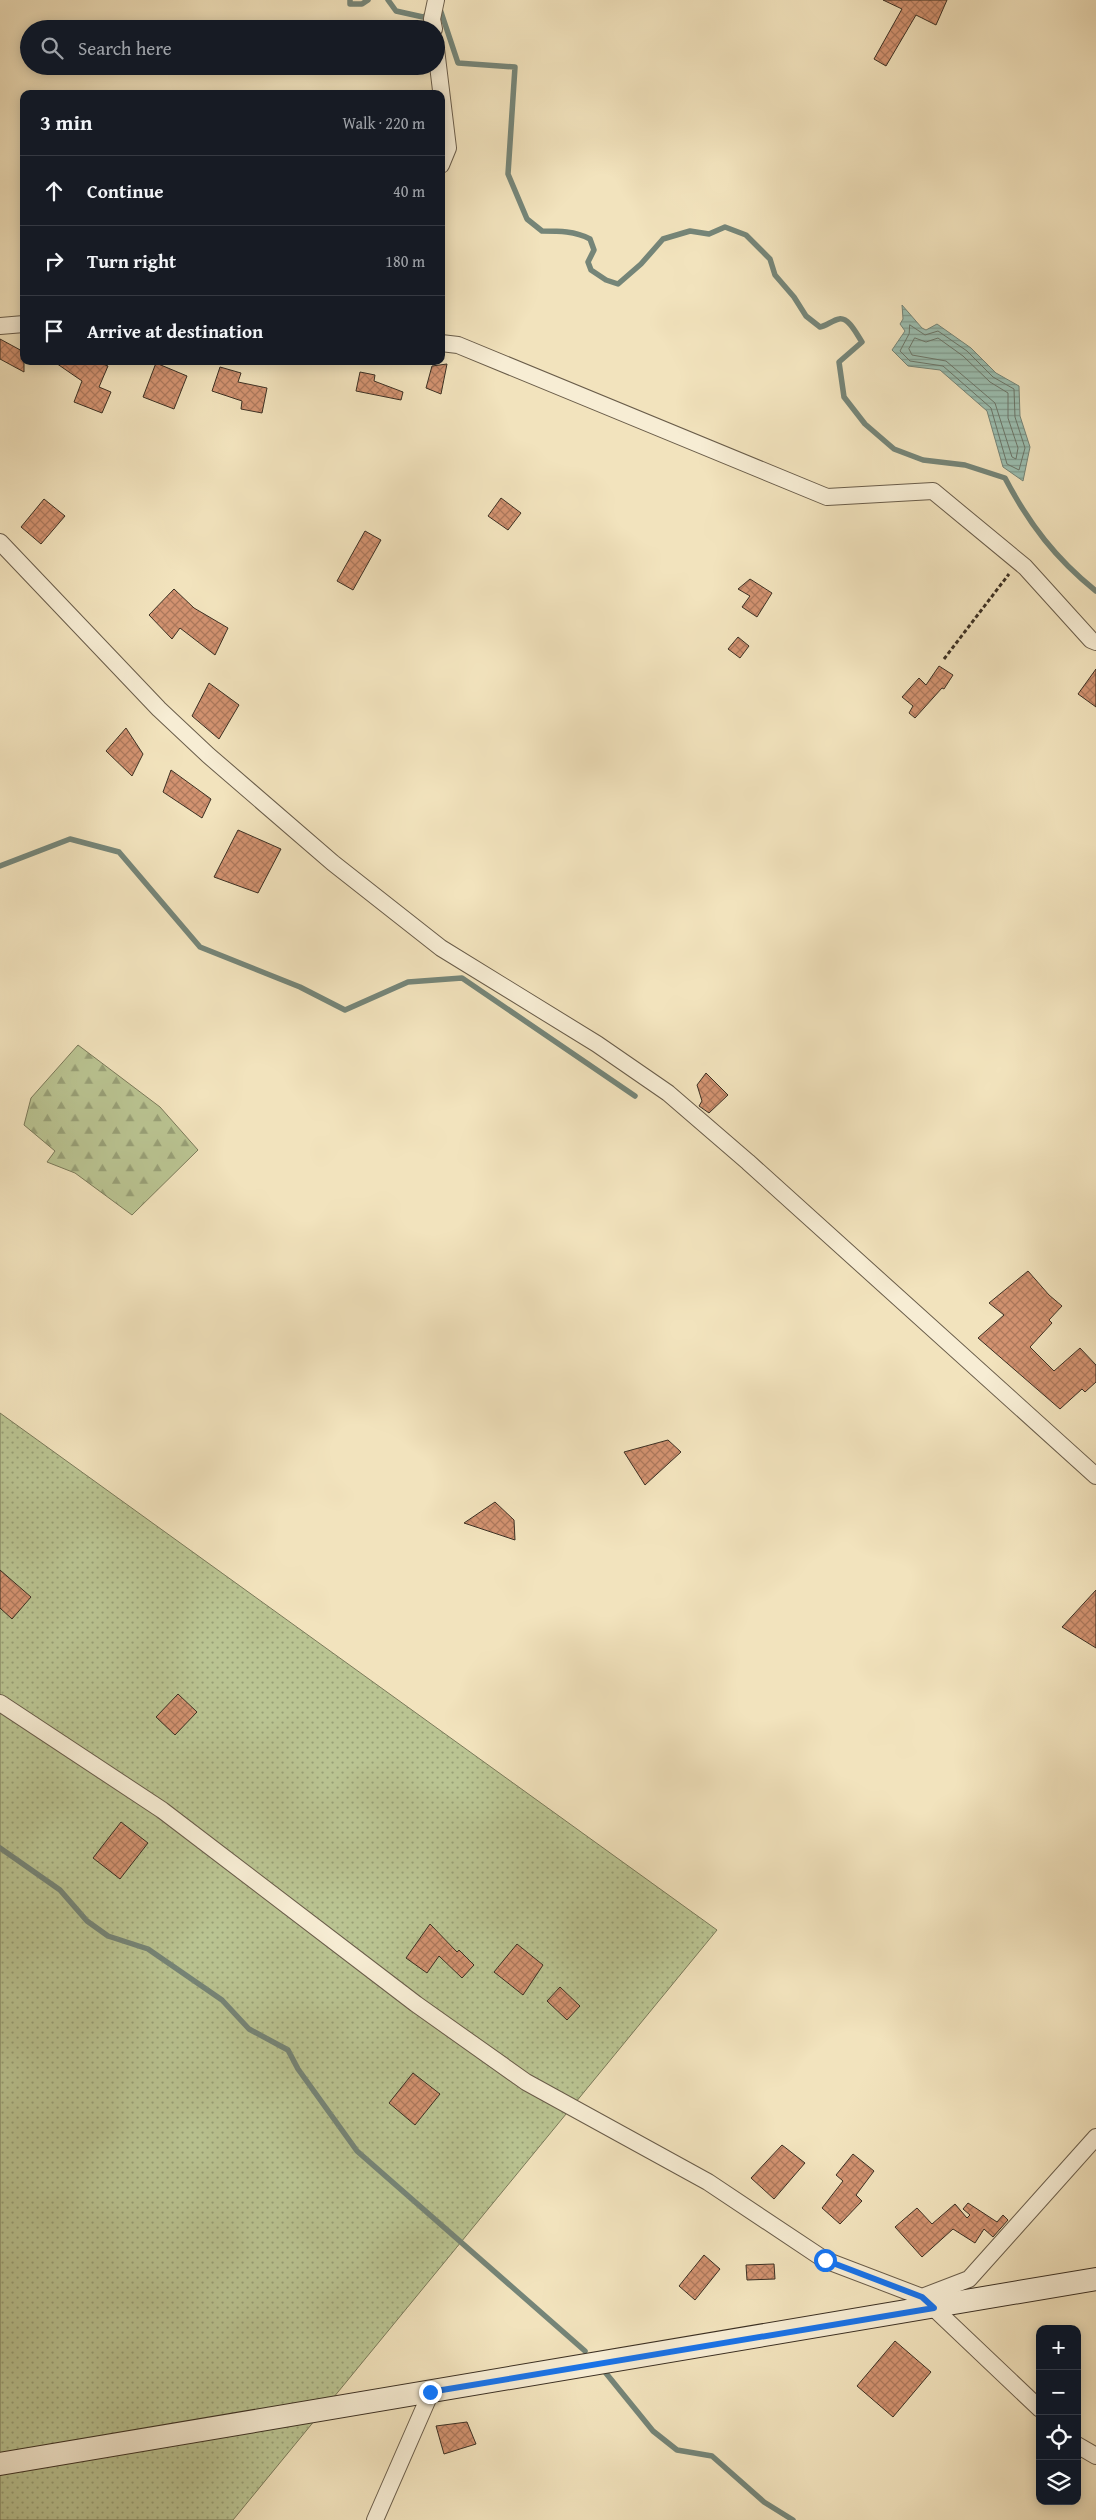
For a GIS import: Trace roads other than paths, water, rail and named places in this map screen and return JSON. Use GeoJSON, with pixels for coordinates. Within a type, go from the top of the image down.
{"type":"FeatureCollection","features":[{"type":"Feature","properties":{"kind":"street"},"geometry":{"type":"LineString","coordinates":[[432,20],[436,0]]}},
{"type":"Feature","properties":{"kind":"street"},"geometry":{"type":"LineString","coordinates":[[439,75],[441,90]]}},
{"type":"Feature","properties":{"kind":"street"},"geometry":{"type":"LineString","coordinates":[[445,123],[448,148],[445,155]]}},
{"type":"Feature","properties":{"kind":"street"},"geometry":{"type":"LineString","coordinates":[[0,326],[20,324]]}},
{"type":"Feature","properties":{"kind":"street"},"geometry":{"type":"LineString","coordinates":[[445,343],[458,345],[828,497],[933,491],[1018,562],[1091,640],[1096,642]]}},
{"type":"Feature","properties":{"kind":"street"},"geometry":{"type":"LineString","coordinates":[[0,542],[159,709],[208,755],[333,863],[441,948],[540,1011],[597,1044],[668,1093],[748,1162],[1096,1476]]}},
{"type":"Feature","properties":{"kind":"street"},"geometry":{"type":"LineString","coordinates":[[0,1703],[162,1810],[416,2004],[526,2082],[708,2182],[825,2260],[928,2302],[1036,2405]]}},
{"type":"Feature","properties":{"kind":"street"},"geometry":{"type":"LineString","coordinates":[[928,2302],[969,2279],[1096,2137]]}},
{"type":"Feature","properties":{"kind":"street"},"geometry":{"type":"LineString","coordinates":[[0,2464],[430,2392],[928,2302],[1096,2279]]}},
{"type":"Feature","properties":{"kind":"street"},"geometry":{"type":"LineString","coordinates":[[375,2520],[430,2392]]}},
{"type":"Feature","properties":{"kind":"street"},"geometry":{"type":"LineString","coordinates":[[1081,2447],[1096,2456]]}},
{"type":"Feature","properties":{"kind":"water"},"geometry":{"type":"Polygon","coordinates":[[[902,305],[922,328],[926,330],[937,324],[971,348],[996,373],[1019,386],[1020,416],[1030,447],[1023,481],[1003,467],[987,411],[940,370],[908,366],[892,350],[905,331],[900,324],[903,319],[902,305]]]}},
{"type":"Feature","properties":{"kind":"waterway"},"geometry":{"type":"LineString","coordinates":[[350,0],[350,4],[362,4],[368,0]]}},
{"type":"Feature","properties":{"kind":"waterway"},"geometry":{"type":"LineString","coordinates":[[388,0],[396,11],[423,17],[440,9],[444,20]]}},
{"type":"Feature","properties":{"kind":"waterway"},"geometry":{"type":"LineString","coordinates":[[445,24],[458,63],[515,67],[508,174],[527,219],[542,231],[561,231],[590,239],[594,250],[588,262],[591,270],[606,280],[618,284],[641,264],[663,239],[690,231],[709,234],[725,227],[746,235],[770,259],[775,275],[794,297],[806,316],[820,327],[843,319],[855,331],[862,342],[839,362],[844,397],[865,424],[894,449],[923,460],[965,465],[1005,478],[1044,540],[1068,566],[1096,591]]}},
{"type":"Feature","properties":{"kind":"waterway"},"geometry":{"type":"LineString","coordinates":[[0,866],[70,839],[119,852],[200,947],[300,987],[345,1010],[408,982],[462,978],[635,1096]]}},
{"type":"Feature","properties":{"kind":"waterway"},"geometry":{"type":"LineString","coordinates":[[0,1848],[60,1890],[87,1921],[108,1936],[148,1949],[222,2000],[249,2029],[288,2050],[298,2069],[357,2151],[585,2351]]}},
{"type":"Feature","properties":{"kind":"waterway"},"geometry":{"type":"LineString","coordinates":[[605,2372],[653,2431],[677,2450],[712,2456],[764,2502],[793,2520]]}}]}
